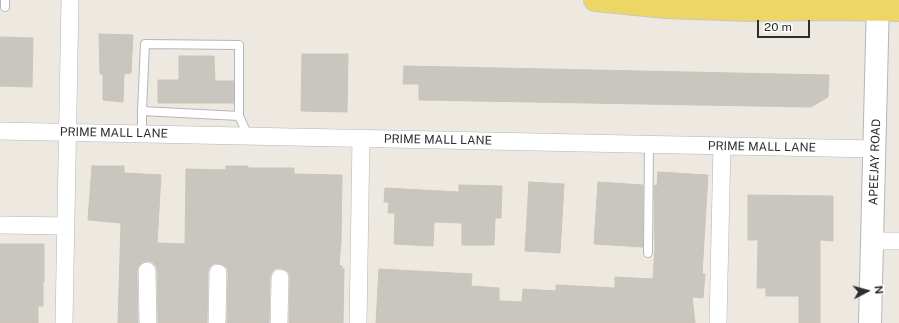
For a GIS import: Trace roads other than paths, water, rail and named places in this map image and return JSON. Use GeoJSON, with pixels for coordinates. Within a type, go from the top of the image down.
{"type":"FeatureCollection","features":[{"type":"Feature","properties":{"kind":"main road"},"geometry":{"type":"LineString","coordinates":[[595,0],[666,7],[749,10],[885,7]]}},
{"type":"Feature","properties":{"kind":"main road","name":"APEEJAY ROAD"},"geometry":{"type":"LineString","coordinates":[[870,323],[875,149],[885,7]]}},
{"type":"Feature","properties":{"kind":"street"},"geometry":{"type":"LineString","coordinates":[[64,323],[70,0]]}},
{"type":"Feature","properties":{"kind":"street","name":"PRIME MALL LANE"},"geometry":{"type":"LineString","coordinates":[[0,131],[875,149]]}},
{"type":"Feature","properties":{"kind":"street"},"geometry":{"type":"LineString","coordinates":[[358,323],[361,138]]}},
{"type":"Feature","properties":{"kind":"street"},"geometry":{"type":"LineString","coordinates":[[718,323],[722,146]]}},
{"type":"Feature","properties":{"kind":"street"},"geometry":{"type":"LineString","coordinates":[[0,225],[66,226]]}},
{"type":"Feature","properties":{"kind":"street"},"geometry":{"type":"LineString","coordinates":[[872,241],[899,241]]}},
{"type":"Feature","properties":{"kind":"street"},"geometry":{"type":"LineString","coordinates":[[147,271],[148,323]]}},
{"type":"Feature","properties":{"kind":"street"},"geometry":{"type":"LineString","coordinates":[[217,323],[218,273]]}},
{"type":"Feature","properties":{"kind":"street"},"geometry":{"type":"LineString","coordinates":[[279,323],[280,278]]}},
{"type":"Feature","properties":{"kind":"lane"},"geometry":{"type":"LineString","coordinates":[[142,133],[145,44],[239,45],[239,116],[248,136]]}},
{"type":"Feature","properties":{"kind":"lane"},"geometry":{"type":"LineString","coordinates":[[142,111],[239,116]]}},
{"type":"Feature","properties":{"kind":"lane"},"geometry":{"type":"LineString","coordinates":[[648,252],[649,144]]}}]}
